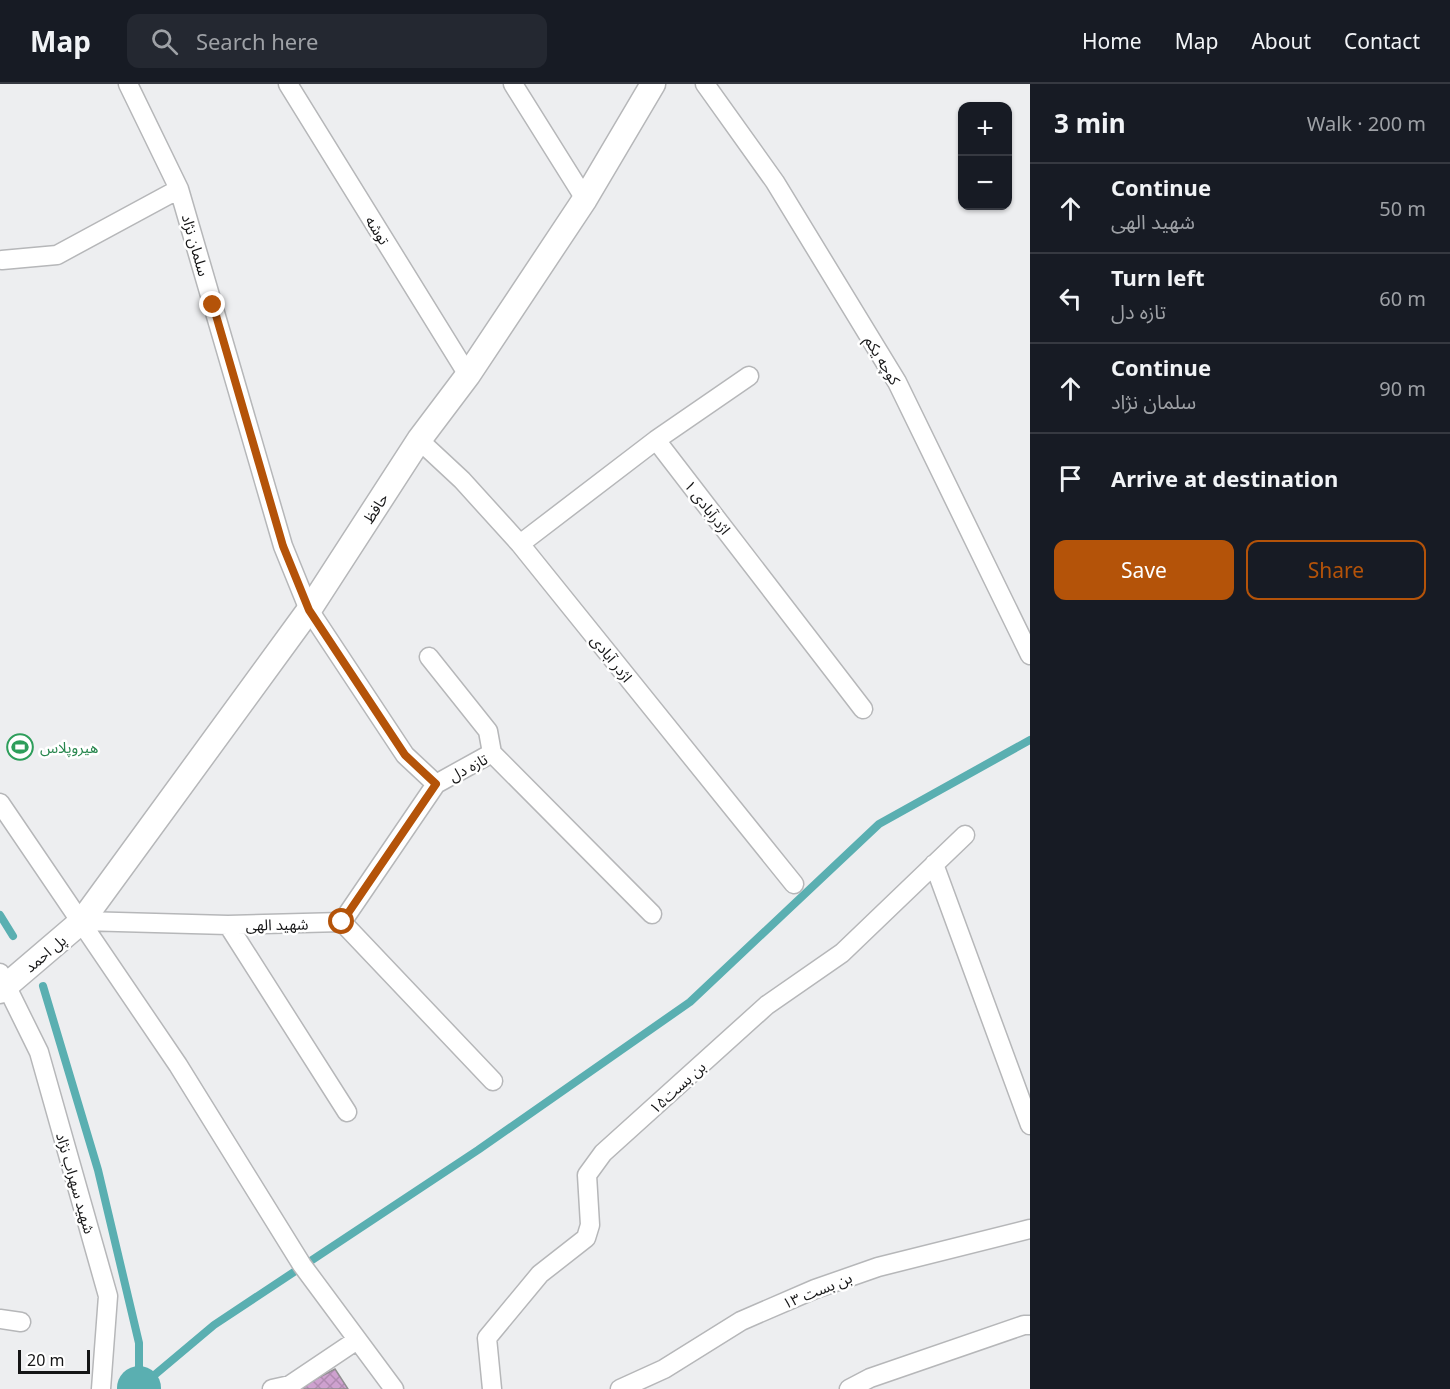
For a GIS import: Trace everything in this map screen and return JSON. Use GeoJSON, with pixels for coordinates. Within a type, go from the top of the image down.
{"type":"FeatureCollection","features":[{"type":"Feature","properties":{"kind":"street","name":"سلمان نژاد"},"geometry":{"type":"LineString","coordinates":[[128,84],[179,189],[283,546],[309,610]]}},
{"type":"Feature","properties":{"kind":"street","name":"توشه"},"geometry":{"type":"LineString","coordinates":[[288,84],[468,375]]}},
{"type":"Feature","properties":{"kind":"street"},"geometry":{"type":"LineString","coordinates":[[513,84],[585,200]]}},
{"type":"Feature","properties":{"kind":"street","name":"حافظ"},"geometry":{"type":"LineString","coordinates":[[82,921],[309,610],[419,440],[468,375],[585,200],[653,84]]}},
{"type":"Feature","properties":{"kind":"street","name":"کوچه یکم"},"geometry":{"type":"LineString","coordinates":[[705,84],[775,182],[897,382],[1030,656]]}},
{"type":"Feature","properties":{"kind":"street"},"geometry":{"type":"LineString","coordinates":[[2,260],[57,255],[179,189]]}},
{"type":"Feature","properties":{"kind":"street"},"geometry":{"type":"LineString","coordinates":[[520,544],[656,440],[749,376]]}},
{"type":"Feature","properties":{"kind":"street","name":"اژدر آبادی"},"geometry":{"type":"LineString","coordinates":[[419,440],[462,480],[520,544],[794,884]]}},
{"type":"Feature","properties":{"kind":"street","name":"اژدرآبادی ۱"},"geometry":{"type":"LineString","coordinates":[[656,440],[863,709]]}},
{"type":"Feature","properties":{"kind":"street","name":"تازه دل"},"geometry":{"type":"LineString","coordinates":[[309,610],[405,755],[436,784],[492,753],[652,914]]}},
{"type":"Feature","properties":{"kind":"street"},"geometry":{"type":"LineString","coordinates":[[429,657],[488,730],[492,753]]}},
{"type":"Feature","properties":{"kind":"street"},"geometry":{"type":"LineString","coordinates":[[436,784],[342,922],[493,1081]]}},
{"type":"Feature","properties":{"kind":"street"},"geometry":{"type":"LineString","coordinates":[[0,803],[178,1065],[330,1304],[393,1389]]}},
{"type":"Feature","properties":{"kind":"street","name":"بن بست۱۵"},"geometry":{"type":"LineString","coordinates":[[492,1389],[488,1338],[540,1274],[586,1238],[590,1225],[587,1175],[603,1153],[767,1005],[842,953],[965,835]]}},
{"type":"Feature","properties":{"kind":"street"},"geometry":{"type":"LineString","coordinates":[[934,864],[1030,1125]]}},
{"type":"Feature","properties":{"kind":"street","name":"شهید الهی"},"geometry":{"type":"LineString","coordinates":[[82,921],[228,925],[342,922]]}},
{"type":"Feature","properties":{"kind":"street","name":"پل احمد"},"geometry":{"type":"LineString","coordinates":[[2,983],[82,921]]}},
{"type":"Feature","properties":{"kind":"street"},"geometry":{"type":"LineString","coordinates":[[228,925],[347,1112]]}},
{"type":"Feature","properties":{"kind":"street","name":"شهید سهراب نژاد"},"geometry":{"type":"LineString","coordinates":[[2,983],[39,1052],[108,1296],[100,1389]]}},
{"type":"Feature","properties":{"kind":"street","name":"بن بست ۱۳"},"geometry":{"type":"LineString","coordinates":[[620,1389],[664,1369],[741,1321],[815,1289],[878,1267],[1030,1229]]}},
{"type":"Feature","properties":{"kind":"street"},"geometry":{"type":"LineString","coordinates":[[0,1319],[21,1322]]}},
{"type":"Feature","properties":{"kind":"street"},"geometry":{"type":"LineString","coordinates":[[849,1389],[870,1378],[1024,1324],[1030,1325]]}},
{"type":"Feature","properties":{"kind":"street"},"geometry":{"type":"LineString","coordinates":[[272,1389],[290,1385],[357,1340]]}},
{"type":"Feature","properties":{"kind":"building"},"geometry":{"type":"Polygon","coordinates":[[[335,1369],[348,1389],[297,1389],[335,1369]]]}},
{"type":"Feature","properties":{"kind":"waterway"},"geometry":{"type":"LineString","coordinates":[[139,1388],[214,1325],[478,1150],[690,1002],[879,824],[1030,740]]}},
{"type":"Feature","properties":{"kind":"waterway"},"geometry":{"type":"LineString","coordinates":[[0,915],[13,936]]}},
{"type":"Feature","properties":{"kind":"waterway"},"geometry":{"type":"LineString","coordinates":[[43,986],[98,1170],[139,1343],[139,1388]]}},
{"type":"Feature","properties":{"kind":"place","name":"هیروپلاس"},"geometry":{"type":"Point","coordinates":[20,747]}},
{"type":"Feature","properties":{"kind":"route"},"geometry":{"type":"LineString","coordinates":[[213,305],[283,546],[309,610],[405,755],[436,784],[342,922]]}}]}
